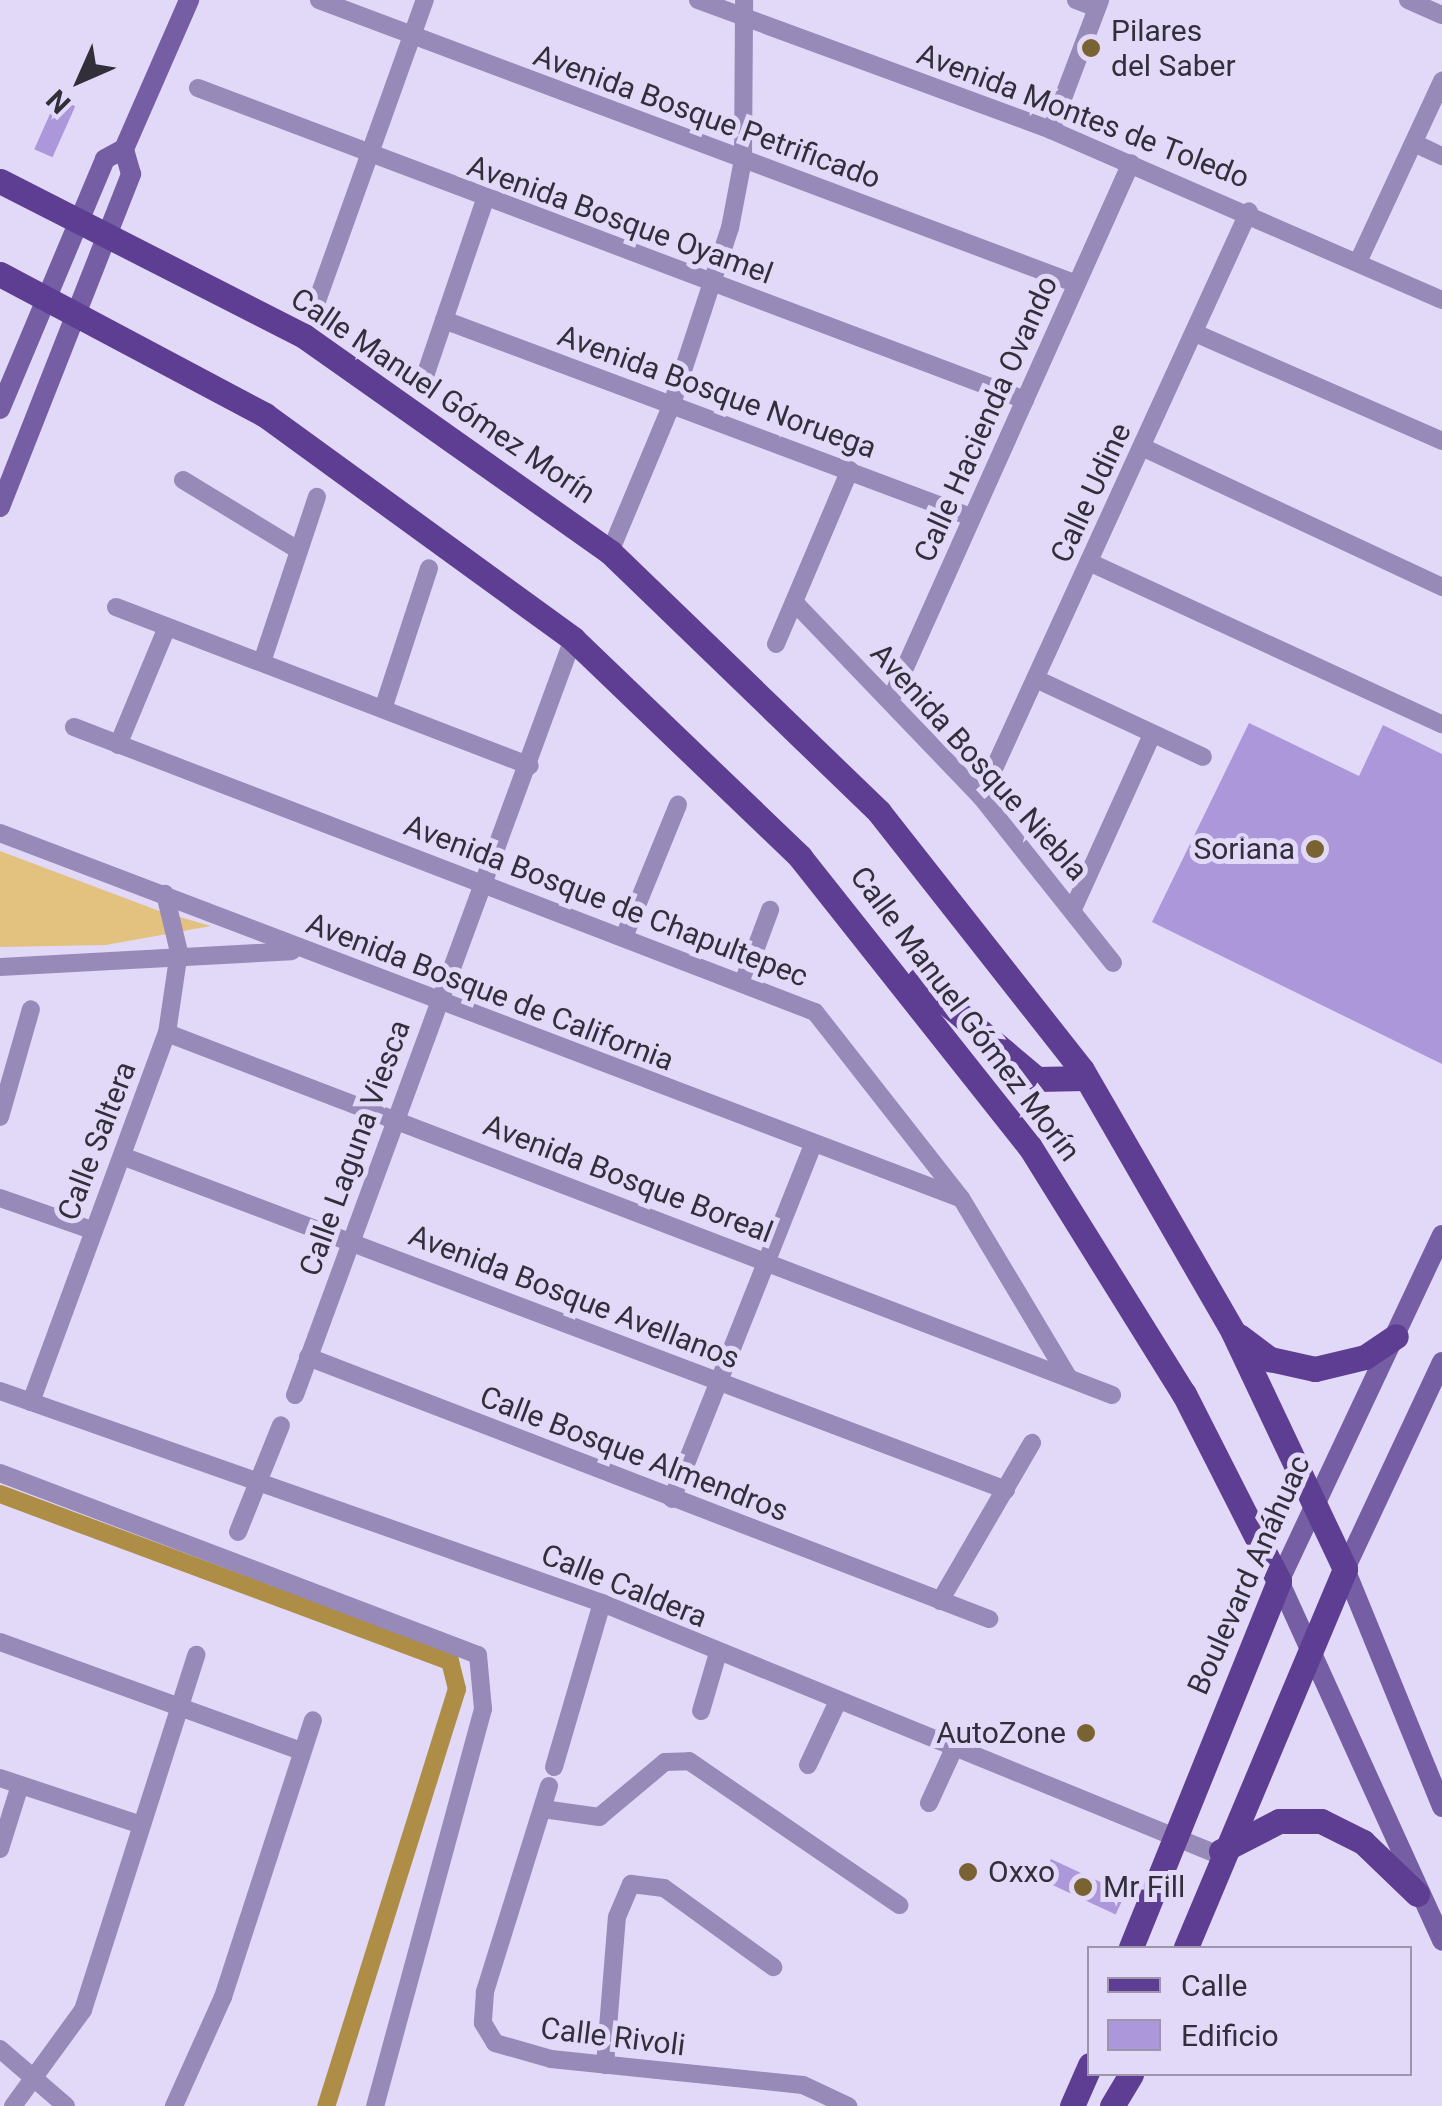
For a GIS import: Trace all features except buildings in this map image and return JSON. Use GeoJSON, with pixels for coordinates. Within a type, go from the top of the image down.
{"type":"FeatureCollection","features":[{"type":"Feature","properties":{"kind":"main road","name":"Calle Manuel Gómez Morín"},"geometry":{"type":"LineString","coordinates":[[0,181],[108,231],[360,372],[610,552],[878,812],[977,926],[1086,1078],[1234,1332],[1317,1498],[1345,1570]]}},
{"type":"Feature","properties":{"kind":"main road","name":"Calle Manuel Gómez Morín"},"geometry":{"type":"LineString","coordinates":[[0,274],[308,442],[572,639],[744,800],[881,948],[1108,1265],[1279,1581]]}},
{"type":"Feature","properties":{"kind":"main road"},"geometry":{"type":"LineString","coordinates":[[881,948],[1019,1069],[1051,1082],[1086,1078]]}},
{"type":"Feature","properties":{"kind":"main road"},"geometry":{"type":"LineString","coordinates":[[1234,1332],[1270,1359],[1315,1369],[1364,1357],[1396,1336]]}},
{"type":"Feature","properties":{"kind":"main road"},"geometry":{"type":"LineString","coordinates":[[1187,1946],[1220,1853],[1345,1570]]}},
{"type":"Feature","properties":{"kind":"main road","name":"Boulevard Anáhuac"},"geometry":{"type":"LineString","coordinates":[[1132,1946],[1172,1835],[1279,1581]]}},
{"type":"Feature","properties":{"kind":"main road"},"geometry":{"type":"LineString","coordinates":[[1220,1853],[1280,1821],[1321,1821],[1363,1842],[1417,1894]]}},
{"type":"Feature","properties":{"kind":"main road"},"geometry":{"type":"LineString","coordinates":[[1072,2106],[1087,2072]]}},
{"type":"Feature","properties":{"kind":"main road"},"geometry":{"type":"LineString","coordinates":[[1112,2106],[1130,2076]]}},
{"type":"Feature","properties":{"kind":"street"},"geometry":{"type":"LineString","coordinates":[[0,409],[79,217],[106,159],[124,149],[189,0]]}},
{"type":"Feature","properties":{"kind":"street","name":"Avenida Bosque Petrificado"},"geometry":{"type":"LineString","coordinates":[[319,0],[1077,284]]}},
{"type":"Feature","properties":{"kind":"street"},"geometry":{"type":"LineString","coordinates":[[317,300],[425,0]]}},
{"type":"Feature","properties":{"kind":"street","name":"Avenida Montes de Toledo"},"geometry":{"type":"LineString","coordinates":[[698,0],[744,8],[1051,130],[1249,211],[1442,300]]}},
{"type":"Feature","properties":{"kind":"street"},"geometry":{"type":"LineString","coordinates":[[1051,130],[1099,4],[1076,0]]}},
{"type":"Feature","properties":{"kind":"street"},"geometry":{"type":"LineString","coordinates":[[1408,0],[1442,15]]}},
{"type":"Feature","properties":{"kind":"street"},"geometry":{"type":"LineString","coordinates":[[610,552],[672,404],[714,285],[742,160],[744,8]]}},
{"type":"Feature","properties":{"kind":"street"},"geometry":{"type":"LineString","coordinates":[[1358,262],[1442,81]]}},
{"type":"Feature","properties":{"kind":"street","name":"Avenida Bosque Oyamel"},"geometry":{"type":"LineString","coordinates":[[198,88],[368,157],[1025,400]]}},
{"type":"Feature","properties":{"kind":"street"},"geometry":{"type":"LineString","coordinates":[[1414,143],[1442,156]]}},
{"type":"Feature","properties":{"kind":"street"},"geometry":{"type":"LineString","coordinates":[[0,507],[131,174],[124,149]]}},
{"type":"Feature","properties":{"kind":"street","name":"Calle Hacienda Ovando"},"geometry":{"type":"LineString","coordinates":[[892,698],[1131,163]]}},
{"type":"Feature","properties":{"kind":"street"},"geometry":{"type":"LineString","coordinates":[[426,373],[485,200]]}},
{"type":"Feature","properties":{"kind":"street","name":"Calle Udine"},"geometry":{"type":"LineString","coordinates":[[981,797],[1249,211]]}},
{"type":"Feature","properties":{"kind":"street","name":"Avenida Bosque Noruega"},"geometry":{"type":"LineString","coordinates":[[444,320],[971,517]]}},
{"type":"Feature","properties":{"kind":"street"},"geometry":{"type":"LineString","coordinates":[[1195,333],[1442,442]]}},
{"type":"Feature","properties":{"kind":"street"},"geometry":{"type":"LineString","coordinates":[[1142,447],[1442,586]]}},
{"type":"Feature","properties":{"kind":"street"},"geometry":{"type":"LineString","coordinates":[[776,644],[850,470]]}},
{"type":"Feature","properties":{"kind":"street"},"geometry":{"type":"LineString","coordinates":[[183,480],[298,550]]}},
{"type":"Feature","properties":{"kind":"street"},"geometry":{"type":"LineString","coordinates":[[262,662],[317,497]]}},
{"type":"Feature","properties":{"kind":"street"},"geometry":{"type":"LineString","coordinates":[[1089,562],[1442,724]]}},
{"type":"Feature","properties":{"kind":"street"},"geometry":{"type":"LineString","coordinates":[[383,709],[429,568]]}},
{"type":"Feature","properties":{"kind":"street","name":"Avenida Bosque Niebla"},"geometry":{"type":"LineString","coordinates":[[796,604],[892,698],[981,797],[1114,963]]}},
{"type":"Feature","properties":{"kind":"street"},"geometry":{"type":"LineString","coordinates":[[116,607],[530,766]]}},
{"type":"Feature","properties":{"kind":"street"},"geometry":{"type":"LineString","coordinates":[[118,745],[167,627]]}},
{"type":"Feature","properties":{"kind":"street","name":"Calle Laguna Viesca"},"geometry":{"type":"LineString","coordinates":[[294,1395],[394,1117],[487,884],[572,639]]}},
{"type":"Feature","properties":{"kind":"street"},"geometry":{"type":"LineString","coordinates":[[1036,679],[1203,757]]}},
{"type":"Feature","properties":{"kind":"street","name":"Avenida Bosque de Chapultepec"},"geometry":{"type":"LineString","coordinates":[[74,726],[744,980],[826,1021],[961,1198],[1068,1377]]}},
{"type":"Feature","properties":{"kind":"street"},"geometry":{"type":"LineString","coordinates":[[1073,909],[1152,734]]}},
{"type":"Feature","properties":{"kind":"street"},"geometry":{"type":"LineString","coordinates":[[624,936],[678,805]]}},
{"type":"Feature","properties":{"kind":"street","name":"Avenida Bosque de California"},"geometry":{"type":"LineString","coordinates":[[0,834],[961,1198]]}},
{"type":"Feature","properties":{"kind":"street","name":"Calle Saltera"},"geometry":{"type":"LineString","coordinates":[[31,1402],[167,1033],[178,952],[165,894]]}},
{"type":"Feature","properties":{"kind":"street"},"geometry":{"type":"LineString","coordinates":[[744,980],[770,910]]}},
{"type":"Feature","properties":{"kind":"street"},"geometry":{"type":"LineString","coordinates":[[0,967],[178,952],[312,953]]}},
{"type":"Feature","properties":{"kind":"street"},"geometry":{"type":"LineString","coordinates":[[0,1117],[9,1065],[31,1008]]}},
{"type":"Feature","properties":{"kind":"street","name":"Avenida Bosque Boreal"},"geometry":{"type":"LineString","coordinates":[[167,1033],[1112,1395]]}},
{"type":"Feature","properties":{"kind":"street"},"geometry":{"type":"LineString","coordinates":[[672,1500],[813,1145]]}},
{"type":"Feature","properties":{"kind":"street","name":"Avenida Bosque Avellanos"},"geometry":{"type":"LineString","coordinates":[[122,1156],[1006,1490]]}},
{"type":"Feature","properties":{"kind":"street"},"geometry":{"type":"LineString","coordinates":[[0,1198],[92,1230]]}},
{"type":"Feature","properties":{"kind":"street","name":"Boulevard Anáhuac"},"geometry":{"type":"LineString","coordinates":[[1279,1581],[1442,1236]]}},
{"type":"Feature","properties":{"kind":"street","name":"Calle Bosque Almendros"},"geometry":{"type":"LineString","coordinates":[[308,1357],[989,1619]]}},
{"type":"Feature","properties":{"kind":"street"},"geometry":{"type":"LineString","coordinates":[[1345,1570],[1442,1362]]}},
{"type":"Feature","properties":{"kind":"street","name":"Calle Caldera"},"geometry":{"type":"LineString","coordinates":[[0,1391],[259,1479],[602,1603],[1220,1853]]}},
{"type":"Feature","properties":{"kind":"street"},"geometry":{"type":"LineString","coordinates":[[238,1532],[282,1424]]}},
{"type":"Feature","properties":{"kind":"street"},"geometry":{"type":"LineString","coordinates":[[940,1601],[1032,1443]]}},
{"type":"Feature","properties":{"kind":"street"},"geometry":{"type":"LineString","coordinates":[[0,1473],[478,1655],[483,1709],[375,2106]]}},
{"type":"Feature","properties":{"kind":"street","name":"Calle Manuel Gómez Morín"},"geometry":{"type":"LineString","coordinates":[[1345,1570],[1442,1807]]}},
{"type":"Feature","properties":{"kind":"street","name":"Calle Manuel Gómez Morín"},"geometry":{"type":"LineString","coordinates":[[1279,1581],[1417,1894],[1441,1936]]}},
{"type":"Feature","properties":{"kind":"street","name":"Calle Rivoli"},"geometry":{"type":"LineString","coordinates":[[602,1603],[543,1808],[484,1992],[483,2023],[506,2049],[605,2066],[803,2084],[848,2106]]}},
{"type":"Feature","properties":{"kind":"street"},"geometry":{"type":"LineString","coordinates":[[0,1642],[300,1750]]}},
{"type":"Feature","properties":{"kind":"street"},"geometry":{"type":"LineString","coordinates":[[701,1711],[718,1653]]}},
{"type":"Feature","properties":{"kind":"street"},"geometry":{"type":"LineString","coordinates":[[13,2106],[36,2080],[83,2010],[138,1824],[196,1656]]}},
{"type":"Feature","properties":{"kind":"street"},"geometry":{"type":"LineString","coordinates":[[808,1764],[838,1700]]}},
{"type":"Feature","properties":{"kind":"street"},"geometry":{"type":"LineString","coordinates":[[174,2106],[223,1997],[300,1750],[313,1720]]}},
{"type":"Feature","properties":{"kind":"street"},"geometry":{"type":"LineString","coordinates":[[929,1803],[956,1744]]}},
{"type":"Feature","properties":{"kind":"street"},"geometry":{"type":"LineString","coordinates":[[543,1808],[598,1817],[665,1762],[689,1761],[899,1905]]}},
{"type":"Feature","properties":{"kind":"street"},"geometry":{"type":"LineString","coordinates":[[0,1778],[138,1824]]}},
{"type":"Feature","properties":{"kind":"street"},"geometry":{"type":"LineString","coordinates":[[0,1850],[20,1785]]}},
{"type":"Feature","properties":{"kind":"street"},"geometry":{"type":"LineString","coordinates":[[605,2066],[618,1917],[631,1884],[664,1888],[772,1967]]}},
{"type":"Feature","properties":{"kind":"street"},"geometry":{"type":"LineString","coordinates":[[0,2048],[66,2106]]}},
{"type":"Feature","properties":{"kind":"shaded area"},"geometry":{"type":"Polygon","coordinates":[[[0,851],[162,912],[211,926],[106,945],[0,947],[0,851]]]}},
{"type":"Feature","properties":{"kind":"waterway"},"geometry":{"type":"LineString","coordinates":[[0,1494],[450,1661],[457,1689],[326,2106]]}},
{"type":"Feature","properties":{"kind":"place","name":"Pilares del Saber"},"geometry":{"type":"Point","coordinates":[1091,48]}},
{"type":"Feature","properties":{"kind":"place","name":"Soriana"},"geometry":{"type":"Point","coordinates":[1315,849]}},
{"type":"Feature","properties":{"kind":"place","name":"AutoZone"},"geometry":{"type":"Point","coordinates":[1086,1733]}},
{"type":"Feature","properties":{"kind":"place","name":"Oxxo"},"geometry":{"type":"Point","coordinates":[968,1872]}},
{"type":"Feature","properties":{"kind":"place","name":"Mr Fill"},"geometry":{"type":"Point","coordinates":[1083,1887]}}]}
